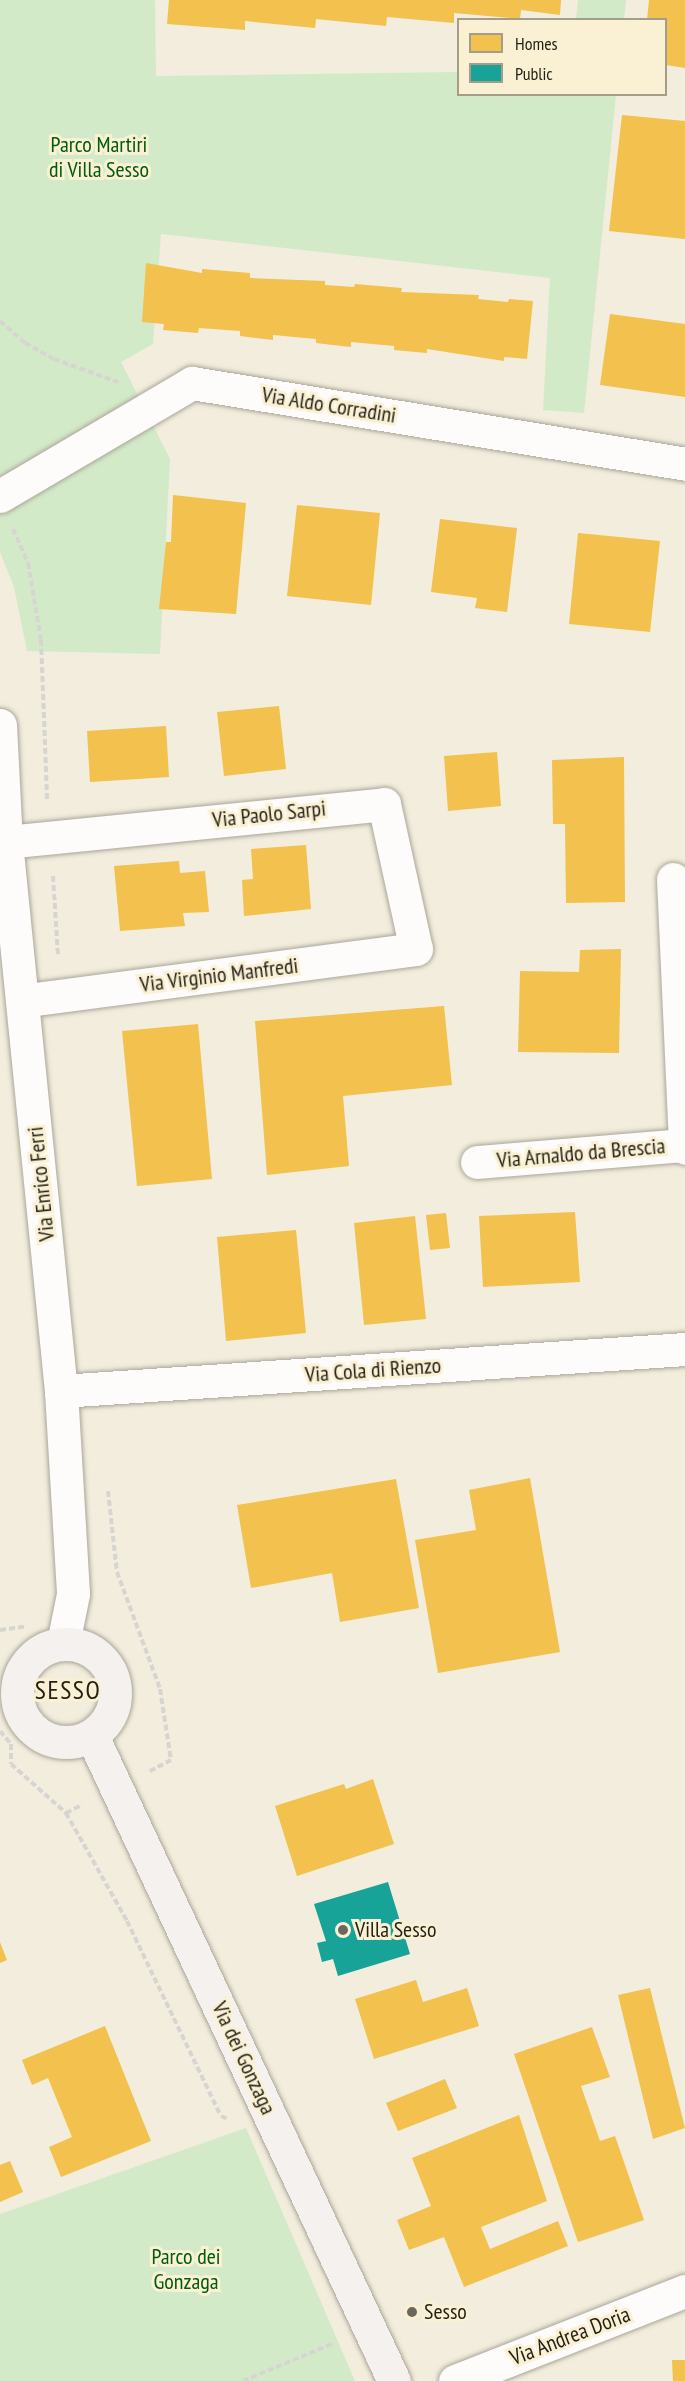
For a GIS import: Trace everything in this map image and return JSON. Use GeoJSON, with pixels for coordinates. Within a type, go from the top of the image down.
{"type":"FeatureCollection","features":[{"type":"Feature","properties":{"kind":"main road"},"geometry":{"type":"LineString","coordinates":[[63,1643],[82,1646],[98,1655],[110,1669],[116,1687],[114,1706],[106,1723],[92,1736],[72,1743],[51,1740],[32,1730],[20,1713],[8,1688],[30,1659],[45,1648],[63,1643]]}},
{"type":"Feature","properties":{"kind":"main road","name":"Via dei Gonzaga"},"geometry":{"type":"LineString","coordinates":[[92,1736],[394,2381]]}},
{"type":"Feature","properties":{"kind":"street","name":"Via Aldo Corradini"},"geometry":{"type":"LineString","coordinates":[[0,496],[192,383],[685,464]]}},
{"type":"Feature","properties":{"kind":"street","name":"Via Enrico Ferri"},"geometry":{"type":"LineString","coordinates":[[0,725],[9,951],[22,1001],[61,1391],[73,1594],[63,1643]]}},
{"type":"Feature","properties":{"kind":"street","name":"Via Paolo Sarpi"},"geometry":{"type":"LineString","coordinates":[[6,842],[384,804],[416,949]]}},
{"type":"Feature","properties":{"kind":"street","name":"Via Arnaldo da Brescia"},"geometry":{"type":"LineString","coordinates":[[477,1161],[685,1146],[673,879]]}},
{"type":"Feature","properties":{"kind":"street","name":"Via Virginio Manfredi"},"geometry":{"type":"LineString","coordinates":[[22,1001],[416,949]]}},
{"type":"Feature","properties":{"kind":"street","name":"Via Cola di Rienzo"},"geometry":{"type":"LineString","coordinates":[[61,1391],[685,1349]]}},
{"type":"Feature","properties":{"kind":"street","name":"Via Andrea Doria"},"geometry":{"type":"LineString","coordinates":[[455,2381],[685,2291]]}},
{"type":"Feature","properties":{"kind":"path"},"geometry":{"type":"LineString","coordinates":[[0,321],[25,343],[54,359],[124,384],[171,395]]}},
{"type":"Feature","properties":{"kind":"path"},"geometry":{"type":"LineString","coordinates":[[0,1731],[11,1744],[11,1764],[66,1813],[171,1760],[160,1689],[117,1572]]}},
{"type":"Feature","properties":{"kind":"path"},"geometry":{"type":"LineString","coordinates":[[243,2381],[338,2341]]}},
{"type":"Feature","properties":{"kind":"green space","name":"Parco Martiri di Villa Sesso"},"geometry":{"type":"Polygon","coordinates":[[[0,0],[155,0],[156,76],[457,72],[457,96],[616,96],[584,413],[543,410],[550,278],[161,234],[153,344],[121,362],[170,459],[160,654],[27,651],[14,587],[0,552],[0,0]]]}},
{"type":"Feature","properties":{"kind":"green space"},"geometry":{"type":"Polygon","coordinates":[[[578,0],[626,0],[624,18],[576,18],[578,0]]]}},
{"type":"Feature","properties":{"kind":"green space","name":"Parco dei Gonzaga"},"geometry":{"type":"Polygon","coordinates":[[[246,2128],[355,2381],[0,2381],[0,2214],[246,2128]]]}},
{"type":"Feature","properties":{"kind":"building: Homes"},"geometry":{"type":"Polygon","coordinates":[[[169,0],[561,0],[560,15],[521,10],[520,18],[454,13],[454,23],[387,17],[386,26],[316,19],[315,28],[245,21],[245,30],[167,24],[169,0]]]}},
{"type":"Feature","properties":{"kind":"building: Homes"},"geometry":{"type":"Polygon","coordinates":[[[649,0],[685,0],[685,68],[667,65],[667,18],[647,18],[649,0]]]}},
{"type":"Feature","properties":{"kind":"building: Homes"},"geometry":{"type":"Polygon","coordinates":[[[622,115],[685,121],[685,239],[609,231],[622,115]]]}},
{"type":"Feature","properties":{"kind":"building: Homes"},"geometry":{"type":"Polygon","coordinates":[[[146,263],[202,273],[202,269],[250,273],[250,278],[325,281],[325,285],[354,287],[355,284],[402,288],[401,292],[479,295],[478,299],[508,302],[509,299],[533,301],[527,359],[504,357],[504,361],[427,349],[427,353],[394,350],[394,346],[351,342],[351,347],[316,343],[316,339],[273,335],[273,340],[240,336],[240,331],[199,328],[198,333],[163,330],[164,324],[142,322],[146,263]]]}},
{"type":"Feature","properties":{"kind":"building: Homes"},"geometry":{"type":"Polygon","coordinates":[[[610,314],[685,324],[685,397],[600,385],[610,314]]]}},
{"type":"Feature","properties":{"kind":"building: Homes"},"geometry":{"type":"Polygon","coordinates":[[[173,495],[246,503],[236,614],[159,609],[166,542],[171,542],[173,495]]]}},
{"type":"Feature","properties":{"kind":"building: Homes"},"geometry":{"type":"Polygon","coordinates":[[[297,505],[380,513],[371,605],[287,596],[297,505]]]}},
{"type":"Feature","properties":{"kind":"building: Homes"},"geometry":{"type":"Polygon","coordinates":[[[440,519],[517,528],[507,612],[475,608],[477,598],[431,592],[440,519]]]}},
{"type":"Feature","properties":{"kind":"building: Homes"},"geometry":{"type":"Polygon","coordinates":[[[578,533],[660,541],[650,632],[569,624],[578,533]]]}},
{"type":"Feature","properties":{"kind":"building: Homes"},"geometry":{"type":"Polygon","coordinates":[[[279,706],[286,769],[224,776],[217,712],[279,706]]]}},
{"type":"Feature","properties":{"kind":"building: Homes"},"geometry":{"type":"Polygon","coordinates":[[[166,726],[169,777],[90,782],[87,731],[166,726]]]}},
{"type":"Feature","properties":{"kind":"building: Homes"},"geometry":{"type":"Polygon","coordinates":[[[497,752],[501,806],[448,811],[444,756],[497,752]]]}},
{"type":"Feature","properties":{"kind":"building: Homes"},"geometry":{"type":"Polygon","coordinates":[[[624,757],[625,902],[566,903],[565,824],[553,824],[552,760],[624,757]]]}},
{"type":"Feature","properties":{"kind":"building: Homes"},"geometry":{"type":"Polygon","coordinates":[[[306,845],[311,909],[244,916],[242,880],[253,879],[251,849],[306,845]]]}},
{"type":"Feature","properties":{"kind":"building: Homes"},"geometry":{"type":"Polygon","coordinates":[[[179,861],[180,873],[205,871],[209,912],[183,913],[185,926],[120,931],[114,866],[179,861]]]}},
{"type":"Feature","properties":{"kind":"building: Homes"},"geometry":{"type":"Polygon","coordinates":[[[621,949],[619,1053],[518,1052],[520,971],[579,972],[580,950],[621,949]]]}},
{"type":"Feature","properties":{"kind":"building: Homes"},"geometry":{"type":"Polygon","coordinates":[[[444,1006],[452,1085],[343,1096],[349,1166],[267,1175],[255,1021],[444,1006]]]}},
{"type":"Feature","properties":{"kind":"building: Homes"},"geometry":{"type":"Polygon","coordinates":[[[198,1024],[212,1179],[137,1186],[122,1031],[198,1024]]]}},
{"type":"Feature","properties":{"kind":"building: Homes"},"geometry":{"type":"Polygon","coordinates":[[[575,1212],[580,1282],[483,1287],[479,1216],[575,1212]]]}},
{"type":"Feature","properties":{"kind":"building: Homes"},"geometry":{"type":"Polygon","coordinates":[[[446,1213],[450,1248],[430,1250],[426,1215],[446,1213]]]}},
{"type":"Feature","properties":{"kind":"building: Homes"},"geometry":{"type":"Polygon","coordinates":[[[415,1216],[426,1319],[364,1325],[354,1223],[415,1216]]]}},
{"type":"Feature","properties":{"kind":"building: Homes"},"geometry":{"type":"Polygon","coordinates":[[[296,1230],[306,1333],[226,1341],[217,1237],[296,1230]]]}},
{"type":"Feature","properties":{"kind":"building: Homes"},"geometry":{"type":"Polygon","coordinates":[[[530,1478],[560,1652],[438,1673],[415,1540],[476,1530],[469,1490],[530,1478]]]}},
{"type":"Feature","properties":{"kind":"building: Homes"},"geometry":{"type":"Polygon","coordinates":[[[396,1479],[419,1608],[340,1622],[332,1573],[251,1588],[237,1505],[396,1479]]]}},
{"type":"Feature","properties":{"kind":"building: Homes"},"geometry":{"type":"Polygon","coordinates":[[[373,1779],[394,1844],[297,1876],[275,1806],[344,1784],[346,1789],[373,1779]]]}},
{"type":"Feature","properties":{"kind":"building: Homes"},"geometry":{"type":"Polygon","coordinates":[[[0,1942],[7,1960],[0,1963],[0,1942]]]}},
{"type":"Feature","properties":{"kind":"building: Homes"},"geometry":{"type":"Polygon","coordinates":[[[416,1980],[423,2002],[467,1988],[479,2026],[374,2059],[355,1999],[416,1980]]]}},
{"type":"Feature","properties":{"kind":"building: Homes"},"geometry":{"type":"Polygon","coordinates":[[[650,1988],[685,2128],[653,2139],[618,1995],[650,1988]]]}},
{"type":"Feature","properties":{"kind":"building: Homes"},"geometry":{"type":"Polygon","coordinates":[[[105,2026],[151,2141],[61,2177],[49,2147],[72,2137],[48,2078],[32,2085],[22,2060],[105,2026]]]}},
{"type":"Feature","properties":{"kind":"building: Homes"},"geometry":{"type":"Polygon","coordinates":[[[592,2027],[610,2077],[581,2086],[600,2141],[615,2136],[644,2220],[578,2242],[514,2054],[592,2027]]]}},
{"type":"Feature","properties":{"kind":"building: Homes"},"geometry":{"type":"Polygon","coordinates":[[[445,2079],[457,2108],[398,2131],[386,2103],[445,2079]]]}},
{"type":"Feature","properties":{"kind":"building: Homes"},"geometry":{"type":"Polygon","coordinates":[[[519,2115],[547,2201],[481,2227],[490,2249],[558,2221],[568,2246],[464,2287],[444,2237],[409,2250],[397,2220],[431,2206],[412,2158],[519,2115]]]}},
{"type":"Feature","properties":{"kind":"building: Homes"},"geometry":{"type":"Polygon","coordinates":[[[10,2161],[23,2192],[0,2202],[0,2165],[10,2161]]]}},
{"type":"Feature","properties":{"kind":"building: Homes"},"geometry":{"type":"Polygon","coordinates":[[[672,2360],[685,2360],[685,2381],[673,2381],[672,2360]]]}},
{"type":"Feature","properties":{"kind":"building: Public"},"geometry":{"type":"Polygon","coordinates":[[[388,1882],[410,1954],[338,1976],[333,1959],[322,1962],[317,1943],[326,1941],[314,1904],[388,1882]]]}},
{"type":"Feature","properties":{"kind":"place","name":"Villa Sesso"},"geometry":{"type":"Point","coordinates":[343,1930]}},
{"type":"Feature","properties":{"kind":"place","name":"Sesso"},"geometry":{"type":"Point","coordinates":[412,2312]}},
{"type":"Feature","properties":{"kind":"district","name":"SESSO"},"geometry":{"type":"Point","coordinates":[68,1690]}}]}
